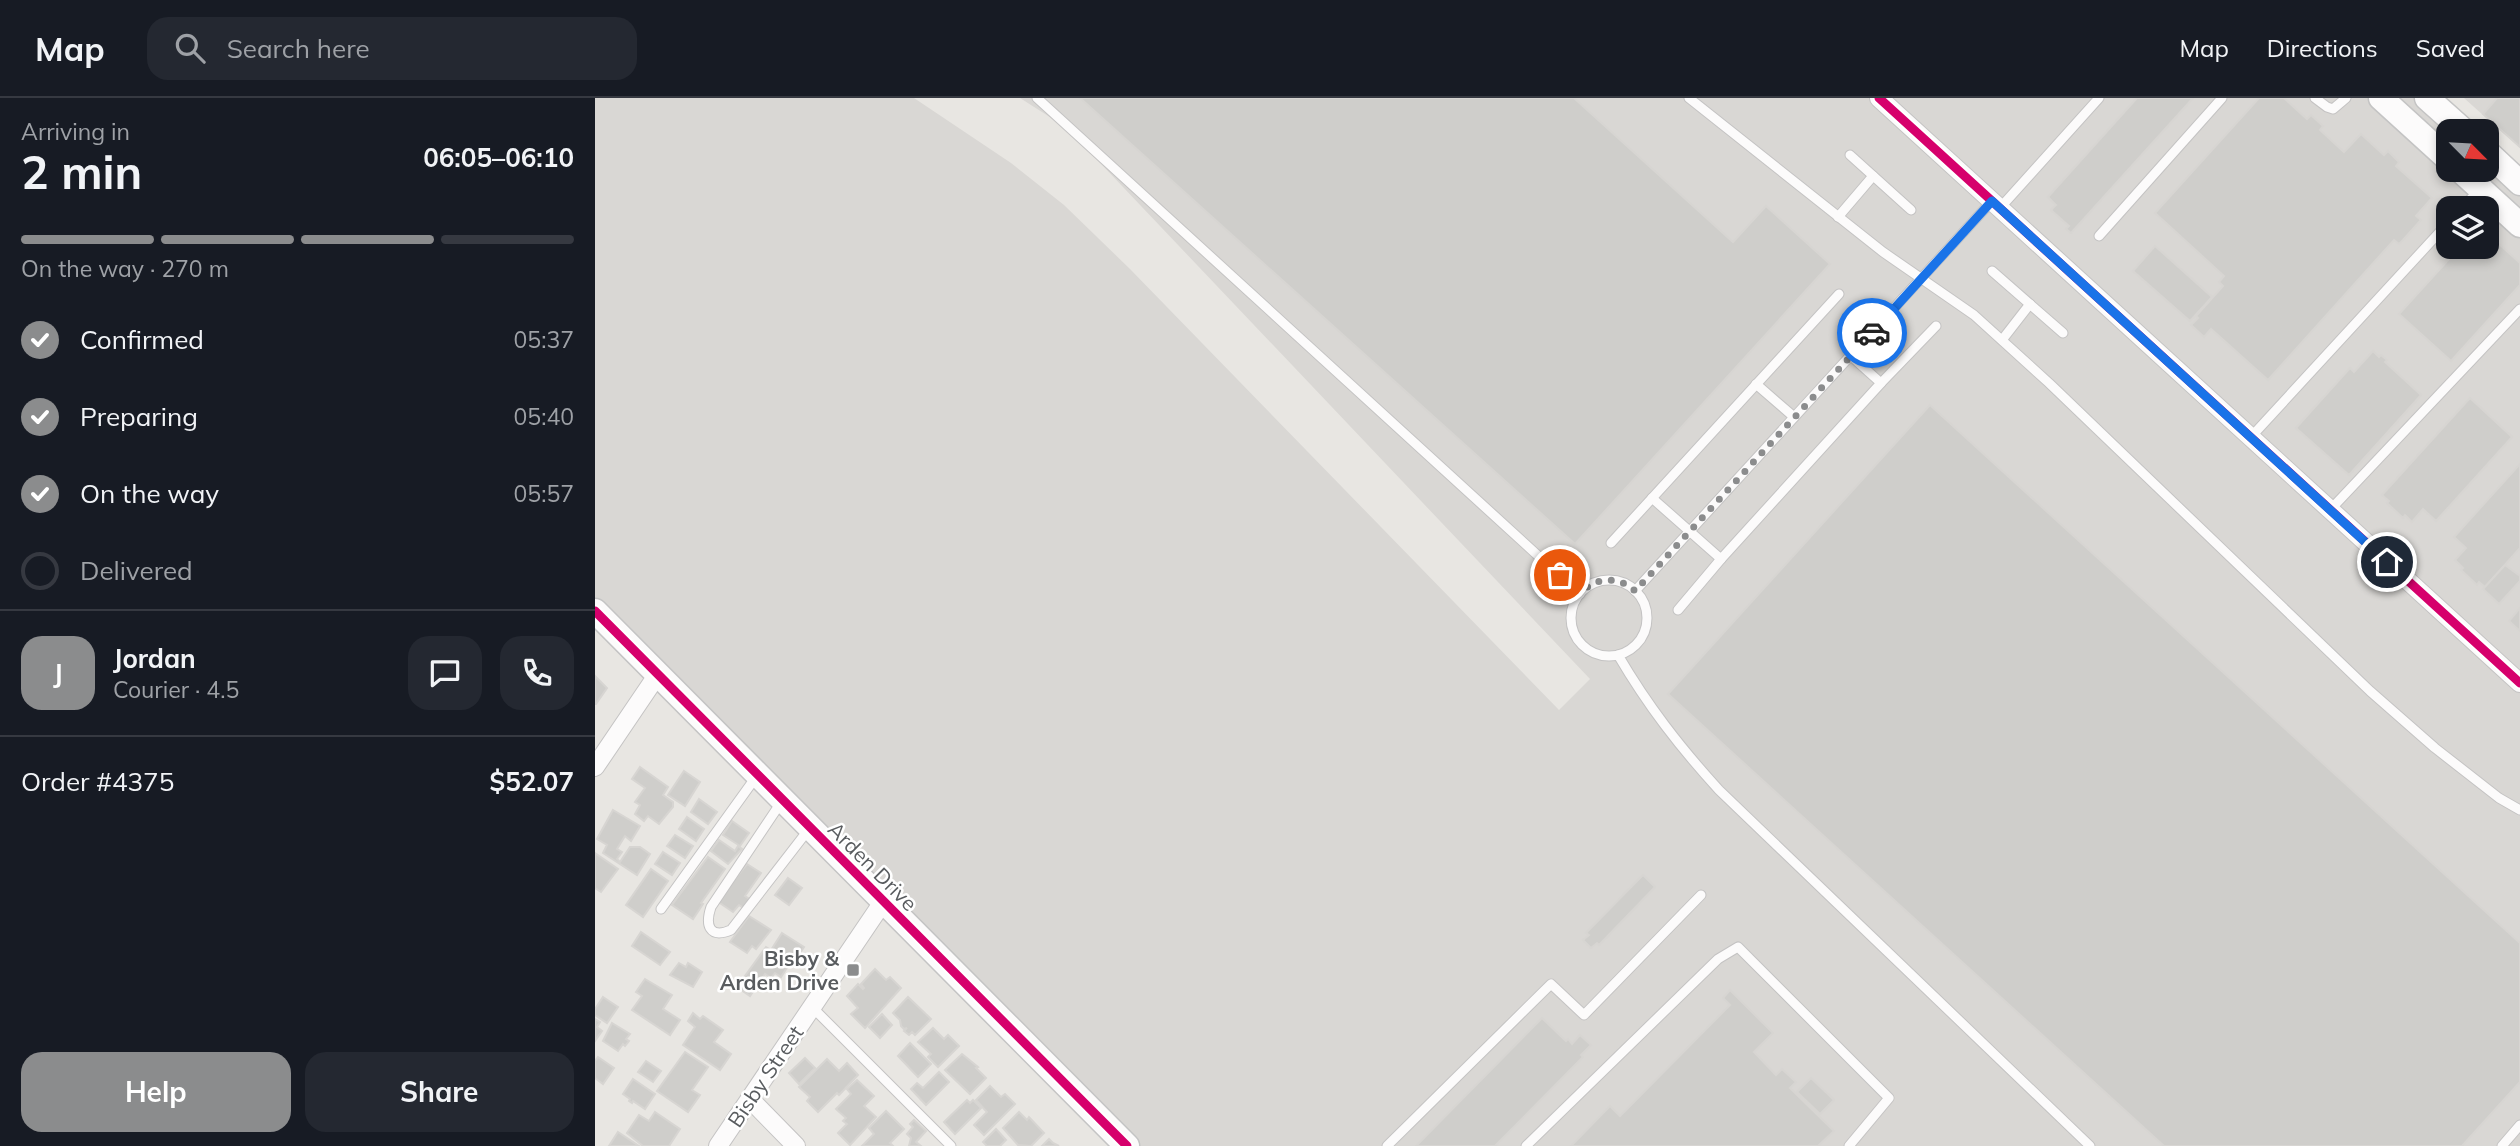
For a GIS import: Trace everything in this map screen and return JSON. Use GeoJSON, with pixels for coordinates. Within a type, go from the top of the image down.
{"type":"FeatureCollection","features":[{"type":"Feature","properties":{"kind":"street"},"geometry":{"type":"LineString","coordinates":[[1879,98],[2520,683]]}},
{"type":"Feature","properties":{"kind":"street"},"geometry":{"type":"LineString","coordinates":[[2381,98],[2436,148]]}},
{"type":"Feature","properties":{"kind":"street"},"geometry":{"type":"LineString","coordinates":[[2427,98],[2451,119]]}},
{"type":"Feature","properties":{"kind":"street"},"geometry":{"type":"LineString","coordinates":[[2499,163],[2520,183]]}},
{"type":"Feature","properties":{"kind":"street"},"geometry":{"type":"LineString","coordinates":[[2473,182],[2520,225]]}},
{"type":"Feature","properties":{"kind":"street","name":"Arden Drive"},"geometry":{"type":"LineString","coordinates":[[595,611],[1127,1146]]}},
{"type":"Feature","properties":{"kind":"street"},"geometry":{"type":"LineString","coordinates":[[595,767],[658,674]]}},
{"type":"Feature","properties":{"kind":"street","name":"Bisby Street"},"geometry":{"type":"LineString","coordinates":[[718,1146],[883,902]]}},
{"type":"Feature","properties":{"kind":"street"},"geometry":{"type":"LineString","coordinates":[[750,1099],[796,1146]]}},
{"type":"Feature","properties":{"kind":"lane"},"geometry":{"type":"LineString","coordinates":[[1037,98],[1580,594]]}},
{"type":"Feature","properties":{"kind":"lane"},"geometry":{"type":"LineString","coordinates":[[1689,98],[1838,217],[1921,280],[1974,315],[2370,691],[2434,748],[2499,798],[2520,810]]}},
{"type":"Feature","properties":{"kind":"lane"},"geometry":{"type":"LineString","coordinates":[[1635,591],[1921,280],[2099,98]]}},
{"type":"Feature","properties":{"kind":"lane"},"geometry":{"type":"LineString","coordinates":[[2099,236],[2222,98]]}},
{"type":"Feature","properties":{"kind":"lane"},"geometry":{"type":"LineString","coordinates":[[2315,98],[2333,109],[2346,98]]}},
{"type":"Feature","properties":{"kind":"lane"},"geometry":{"type":"LineString","coordinates":[[1850,155],[1911,210]]}},
{"type":"Feature","properties":{"kind":"lane"},"geometry":{"type":"LineString","coordinates":[[1838,217],[1873,176]]}},
{"type":"Feature","properties":{"kind":"lane"},"geometry":{"type":"LineString","coordinates":[[2473,196],[2480,189]]}},
{"type":"Feature","properties":{"kind":"lane"},"geometry":{"type":"LineString","coordinates":[[2251,437],[2436,236]]}},
{"type":"Feature","properties":{"kind":"lane"},"geometry":{"type":"LineString","coordinates":[[1993,271],[2063,333]]}},
{"type":"Feature","properties":{"kind":"lane"},"geometry":{"type":"LineString","coordinates":[[1611,543],[1839,293]]}},
{"type":"Feature","properties":{"kind":"lane"},"geometry":{"type":"LineString","coordinates":[[2002,340],[2030,304]]}},
{"type":"Feature","properties":{"kind":"lane"},"geometry":{"type":"LineString","coordinates":[[2330,510],[2520,309]]}},
{"type":"Feature","properties":{"kind":"lane"},"geometry":{"type":"LineString","coordinates":[[1678,610],[1721,559],[1936,326]]}},
{"type":"Feature","properties":{"kind":"lane"},"geometry":{"type":"LineString","coordinates":[[1851,356],[1881,383]]}},
{"type":"Feature","properties":{"kind":"lane"},"geometry":{"type":"LineString","coordinates":[[1756,384],[1794,417]]}},
{"type":"Feature","properties":{"kind":"lane"},"geometry":{"type":"LineString","coordinates":[[1652,498],[1721,559]]}},
{"type":"Feature","properties":{"kind":"lane"},"geometry":{"type":"LineString","coordinates":[[1606,580],[1618,580],[1635,591],[1645,606],[1647,618],[1639,641],[1618,655],[1593,653],[1583,646],[1575,636],[1571,624],[1571,611],[1580,594],[1594,583],[1606,580]]}},
{"type":"Feature","properties":{"kind":"lane"},"geometry":{"type":"LineString","coordinates":[[1618,655],[1644,699],[1682,750],[1719,790],[2090,1146]]}},
{"type":"Feature","properties":{"kind":"lane"},"geometry":{"type":"LineString","coordinates":[[661,909],[758,775]]}},
{"type":"Feature","properties":{"kind":"lane"},"geometry":{"type":"LineString","coordinates":[[783,800],[711,907],[706,921],[708,927],[714,932],[724,933],[731,930],[810,827]]}},
{"type":"Feature","properties":{"kind":"lane"},"geometry":{"type":"LineString","coordinates":[[1387,1146],[1551,985],[1584,1015],[1701,895]]}},
{"type":"Feature","properties":{"kind":"lane"},"geometry":{"type":"LineString","coordinates":[[1526,1146],[1718,959],[1738,947],[1889,1098],[1849,1146]]}},
{"type":"Feature","properties":{"kind":"lane"},"geometry":{"type":"LineString","coordinates":[[811,1006],[951,1146]]}},
{"type":"Feature","properties":{"kind":"lane"},"geometry":{"type":"LineString","coordinates":[[2502,1146],[2520,1125]]}},
{"type":"Feature","properties":{"kind":"shaded area"},"geometry":{"type":"Polygon","coordinates":[[[595,98],[914,98],[1011,163],[1064,205],[1130,269],[1559,710],[1590,679],[1067,128],[1020,98],[2419,98],[2437,119],[2436,182],[2499,182],[2499,165],[2520,183],[2520,1146],[1129,1146],[595,611],[595,98]]]}},
{"type":"Feature","properties":{"kind":"shaded area"},"geometry":{"type":"Polygon","coordinates":[[[2464,98],[2520,98],[2520,148],[2499,129],[2499,119],[2488,119],[2464,98]]]}},
{"type":"Feature","properties":{"kind":"building"},"geometry":{"type":"Polygon","coordinates":[[[1080,98],[1574,98],[1733,242],[1766,206],[1830,264],[1575,544],[1080,98]]]}},
{"type":"Feature","properties":{"kind":"building"},"geometry":{"type":"Polygon","coordinates":[[[2137,98],[2193,98],[2071,233],[2066,229],[2069,226],[2051,210],[2056,205],[2048,197],[2137,98]]]}},
{"type":"Feature","properties":{"kind":"building"},"geometry":{"type":"Polygon","coordinates":[[[2259,98],[2284,98],[2307,119],[2311,115],[2323,126],[2320,130],[2344,152],[2361,134],[2384,155],[2388,151],[2399,162],[2396,166],[2432,198],[2416,216],[2421,220],[2403,240],[2399,244],[2394,240],[2268,380],[2211,329],[2204,337],[2191,325],[2223,286],[2219,282],[2224,276],[2155,213],[2259,98]]]}},
{"type":"Feature","properties":{"kind":"building"},"geometry":{"type":"Polygon","coordinates":[[[2497,98],[2520,98],[2520,147],[2499,128],[2499,119],[2489,119],[2483,114],[2497,98]]]}},
{"type":"Feature","properties":{"kind":"building"},"geometry":{"type":"Polygon","coordinates":[[[2499,244],[2520,263],[2520,285],[2451,361],[2399,314],[2449,259],[2499,259],[2499,244]]]}},
{"type":"Feature","properties":{"kind":"building"},"geometry":{"type":"Polygon","coordinates":[[[2155,246],[2212,297],[2190,321],[2133,271],[2155,246]]]}},
{"type":"Feature","properties":{"kind":"building"},"geometry":{"type":"Polygon","coordinates":[[[2373,351],[2387,360],[2385,362],[2421,395],[2349,475],[2296,428],[2350,368],[2354,372],[2373,351]]]}},
{"type":"Feature","properties":{"kind":"building"},"geometry":{"type":"Polygon","coordinates":[[[2470,398],[2512,437],[2436,521],[2423,509],[2412,522],[2405,515],[2403,518],[2382,495],[2470,398]]]}},
{"type":"Feature","properties":{"kind":"building"},"geometry":{"type":"Polygon","coordinates":[[[1930,405],[2520,943],[2520,1082],[2462,1146],[2164,1146],[1668,694],[1930,405]]]}},
{"type":"Feature","properties":{"kind":"building"},"geometry":{"type":"Polygon","coordinates":[[[2520,464],[2520,548],[2485,587],[2479,582],[2477,585],[2461,570],[2463,568],[2455,560],[2466,548],[2454,537],[2520,464]]]}},
{"type":"Feature","properties":{"kind":"building"},"geometry":{"type":"Polygon","coordinates":[[[2505,565],[2520,576],[2520,581],[2499,604],[2483,589],[2505,565]]]}},
{"type":"Feature","properties":{"kind":"building"},"geometry":{"type":"Polygon","coordinates":[[[2520,608],[2520,631],[2509,621],[2520,608]]]}},
{"type":"Feature","properties":{"kind":"building"},"geometry":{"type":"Polygon","coordinates":[[[595,676],[607,688],[596,704],[595,704],[595,676]]]}},
{"type":"Feature","properties":{"kind":"building"},"geometry":{"type":"Polygon","coordinates":[[[640,767],[668,787],[663,795],[673,802],[673,807],[659,824],[648,816],[644,821],[635,814],[640,805],[635,802],[645,788],[632,779],[640,767]]]}},
{"type":"Feature","properties":{"kind":"building"},"geometry":{"type":"Polygon","coordinates":[[[684,771],[700,782],[685,806],[668,795],[684,771]]]}},
{"type":"Feature","properties":{"kind":"building"},"geometry":{"type":"Polygon","coordinates":[[[699,799],[717,812],[708,824],[691,812],[699,799]]]}},
{"type":"Feature","properties":{"kind":"building"},"geometry":{"type":"Polygon","coordinates":[[[613,810],[640,826],[631,841],[625,836],[617,849],[622,852],[617,859],[620,862],[630,847],[640,847],[650,854],[637,875],[603,853],[607,845],[597,839],[613,810]]]}},
{"type":"Feature","properties":{"kind":"building"},"geometry":{"type":"Polygon","coordinates":[[[687,817],[704,829],[696,841],[679,829],[687,817]]]}},
{"type":"Feature","properties":{"kind":"building"},"geometry":{"type":"Polygon","coordinates":[[[732,821],[749,833],[740,846],[723,835],[732,821]]]}},
{"type":"Feature","properties":{"kind":"building"},"geometry":{"type":"Polygon","coordinates":[[[675,835],[693,846],[685,858],[667,846],[675,835]]]}},
{"type":"Feature","properties":{"kind":"building"},"geometry":{"type":"Polygon","coordinates":[[[719,840],[735,851],[738,846],[742,849],[728,864],[711,851],[719,840]]]}},
{"type":"Feature","properties":{"kind":"building"},"geometry":{"type":"Polygon","coordinates":[[[663,852],[680,863],[672,875],[655,864],[663,852]]]}},
{"type":"Feature","properties":{"kind":"building"},"geometry":{"type":"Polygon","coordinates":[[[595,853],[618,869],[601,892],[595,888],[595,853]]]}},
{"type":"Feature","properties":{"kind":"building"},"geometry":{"type":"Polygon","coordinates":[[[708,857],[725,869],[693,919],[672,905],[708,857]]]}},
{"type":"Feature","properties":{"kind":"building"},"geometry":{"type":"Polygon","coordinates":[[[747,864],[761,873],[745,896],[751,900],[745,909],[739,905],[733,912],[717,901],[747,864]]]}},
{"type":"Feature","properties":{"kind":"building"},"geometry":{"type":"Polygon","coordinates":[[[651,869],[668,881],[643,917],[626,905],[651,869]]]}},
{"type":"Feature","properties":{"kind":"building"},"geometry":{"type":"Polygon","coordinates":[[[1643,875],[1655,887],[1599,945],[1597,943],[1591,948],[1583,940],[1589,935],[1586,933],[1643,875]]]}},
{"type":"Feature","properties":{"kind":"building"},"geometry":{"type":"Polygon","coordinates":[[[788,878],[802,888],[789,905],[775,895],[788,878]]]}},
{"type":"Feature","properties":{"kind":"building"},"geometry":{"type":"Polygon","coordinates":[[[749,916],[771,930],[756,949],[752,946],[747,953],[730,942],[749,916]]]}},
{"type":"Feature","properties":{"kind":"building"},"geometry":{"type":"Polygon","coordinates":[[[641,932],[670,952],[660,965],[632,946],[641,932]]]}},
{"type":"Feature","properties":{"kind":"building"},"geometry":{"type":"Polygon","coordinates":[[[782,933],[804,947],[798,956],[800,957],[792,965],[790,963],[781,977],[775,973],[771,978],[765,974],[750,996],[737,987],[766,947],[771,950],[782,933]]]}},
{"type":"Feature","properties":{"kind":"building"},"geometry":{"type":"Polygon","coordinates":[[[679,963],[686,967],[688,963],[702,972],[693,987],[670,975],[679,963]]]}},
{"type":"Feature","properties":{"kind":"building"},"geometry":{"type":"Polygon","coordinates":[[[875,969],[886,980],[890,977],[901,988],[865,1028],[851,1014],[858,1008],[847,996],[858,984],[863,989],[861,984],[875,969]]]}},
{"type":"Feature","properties":{"kind":"building"},"geometry":{"type":"Polygon","coordinates":[[[645,979],[672,995],[663,1009],[680,1020],[670,1035],[632,1010],[642,996],[636,992],[645,979]]]}},
{"type":"Feature","properties":{"kind":"building"},"geometry":{"type":"Polygon","coordinates":[[[1730,990],[1773,1033],[1754,1052],[1776,1075],[1782,1069],[1796,1082],[1790,1088],[1834,1131],[1818,1146],[1571,1146],[1610,1106],[1620,1116],[1730,1005],[1723,998],[1730,990]]]}},
{"type":"Feature","properties":{"kind":"building"},"geometry":{"type":"Polygon","coordinates":[[[603,997],[618,1007],[607,1023],[595,1015],[595,1009],[603,997]]]}},
{"type":"Feature","properties":{"kind":"building"},"geometry":{"type":"Polygon","coordinates":[[[908,997],[931,1019],[915,1035],[904,1031],[907,1028],[901,1026],[900,1020],[893,1013],[908,997]]]}},
{"type":"Feature","properties":{"kind":"building"},"geometry":{"type":"Polygon","coordinates":[[[693,1013],[700,1019],[703,1016],[723,1030],[714,1042],[731,1054],[720,1070],[683,1045],[695,1027],[688,1021],[693,1013]]]}},
{"type":"Feature","properties":{"kind":"building"},"geometry":{"type":"Polygon","coordinates":[[[882,1014],[892,1025],[880,1038],[869,1027],[882,1014]]]}},
{"type":"Feature","properties":{"kind":"building"},"geometry":{"type":"Polygon","coordinates":[[[1542,1018],[1566,1041],[1568,1039],[1572,1044],[1580,1035],[1591,1045],[1581,1055],[1583,1057],[1495,1146],[1416,1146],[1542,1018]]]}},
{"type":"Feature","properties":{"kind":"building"},"geometry":{"type":"Polygon","coordinates":[[[595,1019],[600,1022],[597,1027],[602,1031],[595,1041],[595,1019]]]}},
{"type":"Feature","properties":{"kind":"building"},"geometry":{"type":"Polygon","coordinates":[[[612,1023],[630,1034],[626,1039],[629,1041],[618,1051],[603,1041],[612,1023]]]}},
{"type":"Feature","properties":{"kind":"building"},"geometry":{"type":"Polygon","coordinates":[[[933,1028],[944,1039],[948,1035],[959,1046],[938,1067],[928,1057],[931,1054],[918,1042],[933,1028]]]}},
{"type":"Feature","properties":{"kind":"building"},"geometry":{"type":"Polygon","coordinates":[[[910,1043],[931,1064],[918,1077],[898,1056],[910,1043]]]}},
{"type":"Feature","properties":{"kind":"building"},"geometry":{"type":"Polygon","coordinates":[[[685,1052],[708,1067],[692,1090],[700,1095],[688,1112],[657,1091],[685,1052]]]}},
{"type":"Feature","properties":{"kind":"building"},"geometry":{"type":"Polygon","coordinates":[[[962,1054],[978,1067],[976,1068],[986,1078],[970,1094],[945,1070],[962,1054]]]}},
{"type":"Feature","properties":{"kind":"building"},"geometry":{"type":"Polygon","coordinates":[[[598,1057],[614,1068],[603,1084],[595,1078],[595,1061],[598,1057]]]}},
{"type":"Feature","properties":{"kind":"building"},"geometry":{"type":"Polygon","coordinates":[[[805,1058],[815,1068],[799,1084],[789,1073],[805,1058]]]}},
{"type":"Feature","properties":{"kind":"building"},"geometry":{"type":"Polygon","coordinates":[[[827,1059],[839,1071],[847,1063],[858,1075],[818,1112],[807,1101],[810,1097],[799,1087],[827,1059]]]}},
{"type":"Feature","properties":{"kind":"building"},"geometry":{"type":"Polygon","coordinates":[[[646,1061],[661,1071],[653,1082],[638,1072],[646,1061]]]}},
{"type":"Feature","properties":{"kind":"building"},"geometry":{"type":"Polygon","coordinates":[[[939,1072],[949,1082],[926,1105],[911,1089],[917,1083],[923,1088],[939,1072]]]}},
{"type":"Feature","properties":{"kind":"building"},"geometry":{"type":"Polygon","coordinates":[[[1811,1078],[1834,1100],[1820,1114],[1797,1092],[1811,1078]]]}},
{"type":"Feature","properties":{"kind":"building"},"geometry":{"type":"Polygon","coordinates":[[[633,1079],[655,1094],[645,1109],[629,1101],[623,1094],[633,1079]]]}},
{"type":"Feature","properties":{"kind":"building"},"geometry":{"type":"Polygon","coordinates":[[[857,1080],[874,1096],[864,1106],[876,1117],[850,1145],[838,1133],[847,1124],[843,1121],[846,1118],[836,1109],[851,1094],[847,1089],[857,1080]]]}},
{"type":"Feature","properties":{"kind":"building"},"geometry":{"type":"Polygon","coordinates":[[[990,1086],[1001,1097],[1005,1094],[1015,1104],[984,1135],[974,1125],[987,1112],[976,1100],[990,1086]]]}},
{"type":"Feature","properties":{"kind":"building"},"geometry":{"type":"Polygon","coordinates":[[[967,1100],[970,1103],[973,1100],[981,1108],[955,1134],[944,1122],[967,1100]]]}},
{"type":"Feature","properties":{"kind":"building"},"geometry":{"type":"Polygon","coordinates":[[[886,1111],[904,1129],[890,1143],[893,1146],[862,1146],[874,1134],[869,1128],[886,1111]]]}},
{"type":"Feature","properties":{"kind":"building"},"geometry":{"type":"Polygon","coordinates":[[[655,1112],[680,1129],[669,1146],[643,1146],[627,1133],[639,1115],[649,1121],[655,1112]]]}},
{"type":"Feature","properties":{"kind":"building"},"geometry":{"type":"Polygon","coordinates":[[[1019,1112],[1027,1120],[1029,1117],[1044,1133],[1031,1146],[1018,1145],[1003,1128],[1019,1112]]]}},
{"type":"Feature","properties":{"kind":"building"},"geometry":{"type":"Polygon","coordinates":[[[914,1120],[926,1131],[916,1142],[921,1146],[909,1146],[911,1138],[907,1134],[913,1127],[910,1124],[914,1120]]]}},
{"type":"Feature","properties":{"kind":"building"},"geometry":{"type":"Polygon","coordinates":[[[996,1129],[1006,1140],[1000,1146],[987,1146],[983,1142],[996,1129]]]}},
{"type":"Feature","properties":{"kind":"building"},"geometry":{"type":"Polygon","coordinates":[[[618,1132],[639,1146],[609,1146],[618,1132]]]}},
{"type":"Feature","properties":{"kind":"building"},"geometry":{"type":"Polygon","coordinates":[[[1049,1139],[1053,1143],[1059,1146],[1042,1146],[1049,1139]]]}},
{"type":"Feature","properties":{"kind":"cycle path"},"geometry":{"type":"LineString","coordinates":[[1879,98],[2520,683]]}},
{"type":"Feature","properties":{"kind":"cycle path"},"geometry":{"type":"LineString","coordinates":[[595,611],[1127,1146]]}},
{"type":"Feature","properties":{"kind":"way so far"},"geometry":{"type":"LineString","coordinates":[[1560,575],[1580,594],[1594,583],[1606,580],[1618,580],[1635,591],[1872,333]]}},
{"type":"Feature","properties":{"kind":"place","name":"Bisby & Arden Drive"},"geometry":{"type":"Point","coordinates":[853,970]}},
{"type":"Feature","properties":{"kind":"route"},"geometry":{"type":"LineString","coordinates":[[1872,333],[1992,201],[2387,562]]}}]}
